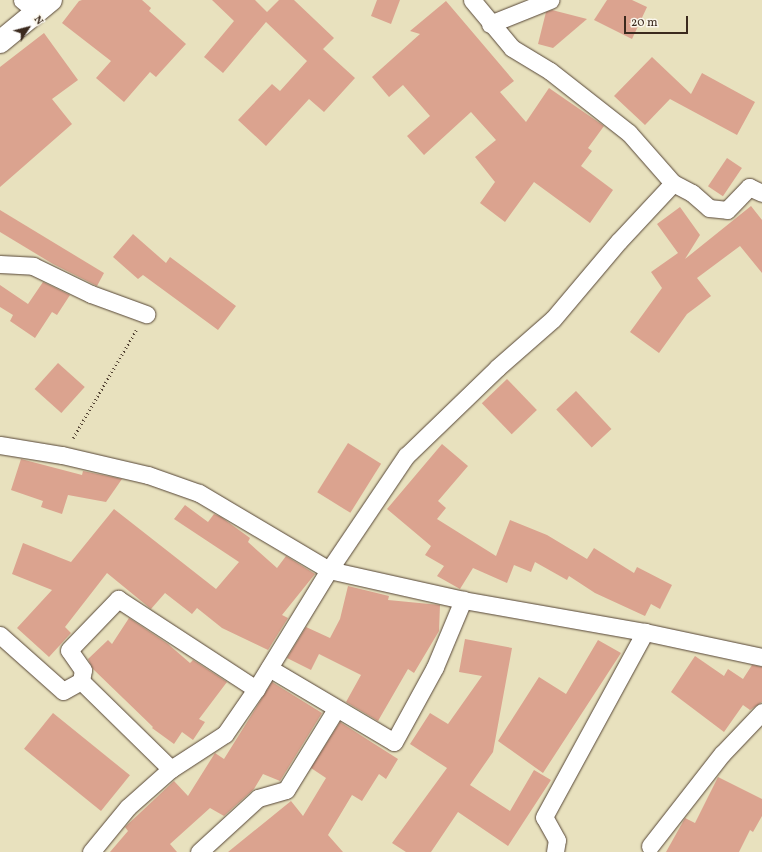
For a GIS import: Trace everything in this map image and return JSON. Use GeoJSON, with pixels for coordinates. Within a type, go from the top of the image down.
{"type":"FeatureCollection","features":[{"type":"Feature","properties":{"kind":"main road"},"geometry":{"type":"LineString","coordinates":[[0,42],[37,4]]}},
{"type":"Feature","properties":{"kind":"street"},"geometry":{"type":"LineString","coordinates":[[472,0],[490,24],[512,48],[550,71],[629,133],[673,184],[692,193],[709,208],[727,210],[748,187],[762,193]]}},
{"type":"Feature","properties":{"kind":"street"},"geometry":{"type":"LineString","coordinates":[[490,24],[550,0]]}},
{"type":"Feature","properties":{"kind":"street"},"geometry":{"type":"LineString","coordinates":[[91,852],[128,807],[171,769],[225,734],[256,689],[329,570],[406,456],[497,368],[553,319],[619,241],[673,184]]}},
{"type":"Feature","properties":{"kind":"street"},"geometry":{"type":"LineString","coordinates":[[0,264],[33,266],[91,294],[146,314]]}},
{"type":"Feature","properties":{"kind":"street"},"geometry":{"type":"LineString","coordinates":[[0,445],[62,455],[148,475],[199,493],[329,570],[463,600],[645,632],[762,657]]}},
{"type":"Feature","properties":{"kind":"street"},"geometry":{"type":"LineString","coordinates":[[82,682],[83,670],[69,650],[118,599],[256,689]]}},
{"type":"Feature","properties":{"kind":"street"},"geometry":{"type":"LineString","coordinates":[[269,668],[394,742],[435,667],[463,600]]}},
{"type":"Feature","properties":{"kind":"street"},"geometry":{"type":"LineString","coordinates":[[555,852],[557,840],[544,817],[645,632]]}},
{"type":"Feature","properties":{"kind":"street"},"geometry":{"type":"LineString","coordinates":[[0,635],[63,691],[82,682]]}},
{"type":"Feature","properties":{"kind":"street"},"geometry":{"type":"LineString","coordinates":[[82,682],[171,769]]}},
{"type":"Feature","properties":{"kind":"street"},"geometry":{"type":"LineString","coordinates":[[199,852],[258,798],[286,790],[336,709]]}},
{"type":"Feature","properties":{"kind":"street"},"geometry":{"type":"LineString","coordinates":[[650,846],[722,754],[762,712]]}},
{"type":"Feature","properties":{"kind":"path"},"geometry":{"type":"LineString","coordinates":[[62,455],[146,314]]}},
{"type":"Feature","properties":{"kind":"building"},"geometry":{"type":"Polygon","coordinates":[[[142,0],[151,8],[149,11],[186,44],[156,77],[150,72],[124,102],[96,78],[111,61],[62,23],[79,1],[142,0]]]}},
{"type":"Feature","properties":{"kind":"building"},"geometry":{"type":"Polygon","coordinates":[[[212,0],[255,0],[267,12],[279,0],[294,0],[334,38],[323,49],[355,78],[324,112],[309,99],[266,146],[238,120],[272,84],[280,91],[307,61],[266,22],[223,73],[204,57],[234,21],[212,0]]]}},
{"type":"Feature","properties":{"kind":"building"},"geometry":{"type":"Polygon","coordinates":[[[377,0],[400,0],[391,24],[371,16],[377,0]]]}},
{"type":"Feature","properties":{"kind":"building"},"geometry":{"type":"Polygon","coordinates":[[[607,0],[632,0],[647,7],[632,39],[594,20],[607,0]]]}},
{"type":"Feature","properties":{"kind":"building"},"geometry":{"type":"Polygon","coordinates":[[[446,1],[514,81],[500,92],[526,122],[549,88],[604,126],[588,148],[592,151],[581,166],[613,190],[590,223],[534,182],[505,222],[480,203],[495,182],[475,157],[496,140],[471,112],[424,155],[407,136],[430,116],[403,85],[389,97],[372,77],[420,34],[410,31],[446,1]]]}},
{"type":"Feature","properties":{"kind":"building"},"geometry":{"type":"Polygon","coordinates":[[[552,10],[587,19],[553,48],[538,44],[546,12],[552,10]]]}},
{"type":"Feature","properties":{"kind":"building"},"geometry":{"type":"Polygon","coordinates":[[[44,33],[78,80],[52,99],[72,124],[0,187],[0,67],[44,33]]]}},
{"type":"Feature","properties":{"kind":"building"},"geometry":{"type":"Polygon","coordinates":[[[652,57],[691,94],[702,73],[755,102],[737,135],[670,99],[645,125],[614,96],[652,57]]]}},
{"type":"Feature","properties":{"kind":"building"},"geometry":{"type":"Polygon","coordinates":[[[727,158],[742,168],[723,196],[708,186],[727,158]]]}},
{"type":"Feature","properties":{"kind":"building"},"geometry":{"type":"Polygon","coordinates":[[[751,206],[762,220],[762,273],[740,246],[697,278],[711,296],[687,314],[659,353],[630,332],[662,288],[651,272],[678,253],[657,224],[680,207],[700,235],[685,259],[751,206]]]}},
{"type":"Feature","properties":{"kind":"building"},"geometry":{"type":"Polygon","coordinates":[[[0,210],[104,273],[97,286],[53,264],[0,232],[0,210]]]}},
{"type":"Feature","properties":{"kind":"building"},"geometry":{"type":"Polygon","coordinates":[[[133,234],[166,263],[170,257],[236,306],[218,330],[143,275],[138,279],[113,257],[133,234]]]}},
{"type":"Feature","properties":{"kind":"building"},"geometry":{"type":"Polygon","coordinates":[[[43,282],[70,295],[57,315],[52,312],[35,338],[10,321],[13,315],[0,307],[0,285],[28,304],[43,282]]]}},
{"type":"Feature","properties":{"kind":"building"},"geometry":{"type":"Polygon","coordinates":[[[58,363],[85,387],[61,413],[35,389],[58,363]]]}},
{"type":"Feature","properties":{"kind":"building"},"geometry":{"type":"Polygon","coordinates":[[[507,379],[537,410],[512,434],[482,403],[507,379]]]}},
{"type":"Feature","properties":{"kind":"building"},"geometry":{"type":"Polygon","coordinates":[[[576,391],[611,429],[592,447],[556,409],[576,391]]]}},
{"type":"Feature","properties":{"kind":"building"},"geometry":{"type":"Polygon","coordinates":[[[348,443],[381,464],[350,513],[317,492],[348,443]]]}},
{"type":"Feature","properties":{"kind":"building"},"geometry":{"type":"Polygon","coordinates":[[[442,444],[468,466],[438,501],[446,508],[437,519],[496,556],[510,520],[547,535],[587,559],[594,548],[634,573],[637,567],[672,585],[660,609],[651,604],[645,616],[595,593],[569,576],[567,580],[535,562],[531,572],[514,565],[507,583],[473,568],[460,589],[437,576],[444,566],[425,555],[431,546],[387,509],[442,444]]]}},
{"type":"Feature","properties":{"kind":"building"},"geometry":{"type":"Polygon","coordinates":[[[21,459],[82,475],[83,471],[122,479],[106,502],[68,495],[62,514],[41,507],[43,501],[11,490],[21,459]]]}},
{"type":"Feature","properties":{"kind":"building"},"geometry":{"type":"Polygon","coordinates":[[[185,505],[208,522],[214,514],[221,517],[250,538],[248,542],[277,568],[286,556],[315,574],[282,615],[288,618],[268,650],[222,628],[197,608],[192,614],[165,593],[151,609],[107,573],[65,627],[71,633],[49,657],[17,628],[52,590],[12,574],[23,543],[71,562],[114,509],[216,589],[239,562],[174,519],[185,505]]]}},
{"type":"Feature","properties":{"kind":"building"},"geometry":{"type":"Polygon","coordinates":[[[348,586],[389,596],[388,600],[440,605],[439,631],[414,673],[408,669],[378,721],[346,702],[361,675],[319,654],[311,670],[287,658],[306,627],[330,638],[340,619],[348,586]]]}},
{"type":"Feature","properties":{"kind":"building"},"geometry":{"type":"Polygon","coordinates":[[[129,618],[168,644],[190,663],[193,660],[227,682],[199,719],[205,722],[193,740],[182,732],[174,744],[152,728],[153,727],[93,669],[88,659],[108,640],[112,644],[129,618]]]}},
{"type":"Feature","properties":{"kind":"building"},"geometry":{"type":"Polygon","coordinates":[[[465,639],[512,648],[493,752],[470,785],[510,811],[534,770],[551,780],[508,846],[458,812],[431,852],[406,852],[392,843],[447,768],[410,744],[430,713],[448,724],[482,676],[459,672],[465,639]]]}},
{"type":"Feature","properties":{"kind":"building"},"geometry":{"type":"Polygon","coordinates":[[[598,640],[621,653],[543,773],[498,741],[539,677],[566,694],[598,640]]]}},
{"type":"Feature","properties":{"kind":"building"},"geometry":{"type":"Polygon","coordinates":[[[695,656],[724,676],[728,669],[743,679],[752,665],[762,667],[762,702],[750,710],[743,705],[724,732],[671,692],[695,656]]]}},
{"type":"Feature","properties":{"kind":"building"},"geometry":{"type":"Polygon","coordinates":[[[272,682],[322,713],[280,781],[263,774],[254,789],[224,816],[210,808],[170,844],[177,852],[110,852],[128,831],[125,827],[174,781],[188,796],[215,753],[224,759],[272,682]]]}},
{"type":"Feature","properties":{"kind":"building"},"geometry":{"type":"Polygon","coordinates":[[[53,713],[130,775],[101,811],[24,749],[53,713]]]}},
{"type":"Feature","properties":{"kind":"building"},"geometry":{"type":"Polygon","coordinates":[[[340,722],[398,759],[386,779],[379,774],[362,801],[352,795],[328,835],[343,852],[228,852],[291,801],[303,816],[326,778],[311,768],[340,722]]]}},
{"type":"Feature","properties":{"kind":"building"},"geometry":{"type":"Polygon","coordinates":[[[718,777],[762,799],[762,816],[753,832],[750,830],[739,852],[666,852],[685,818],[695,823],[718,777]]]}}]}
